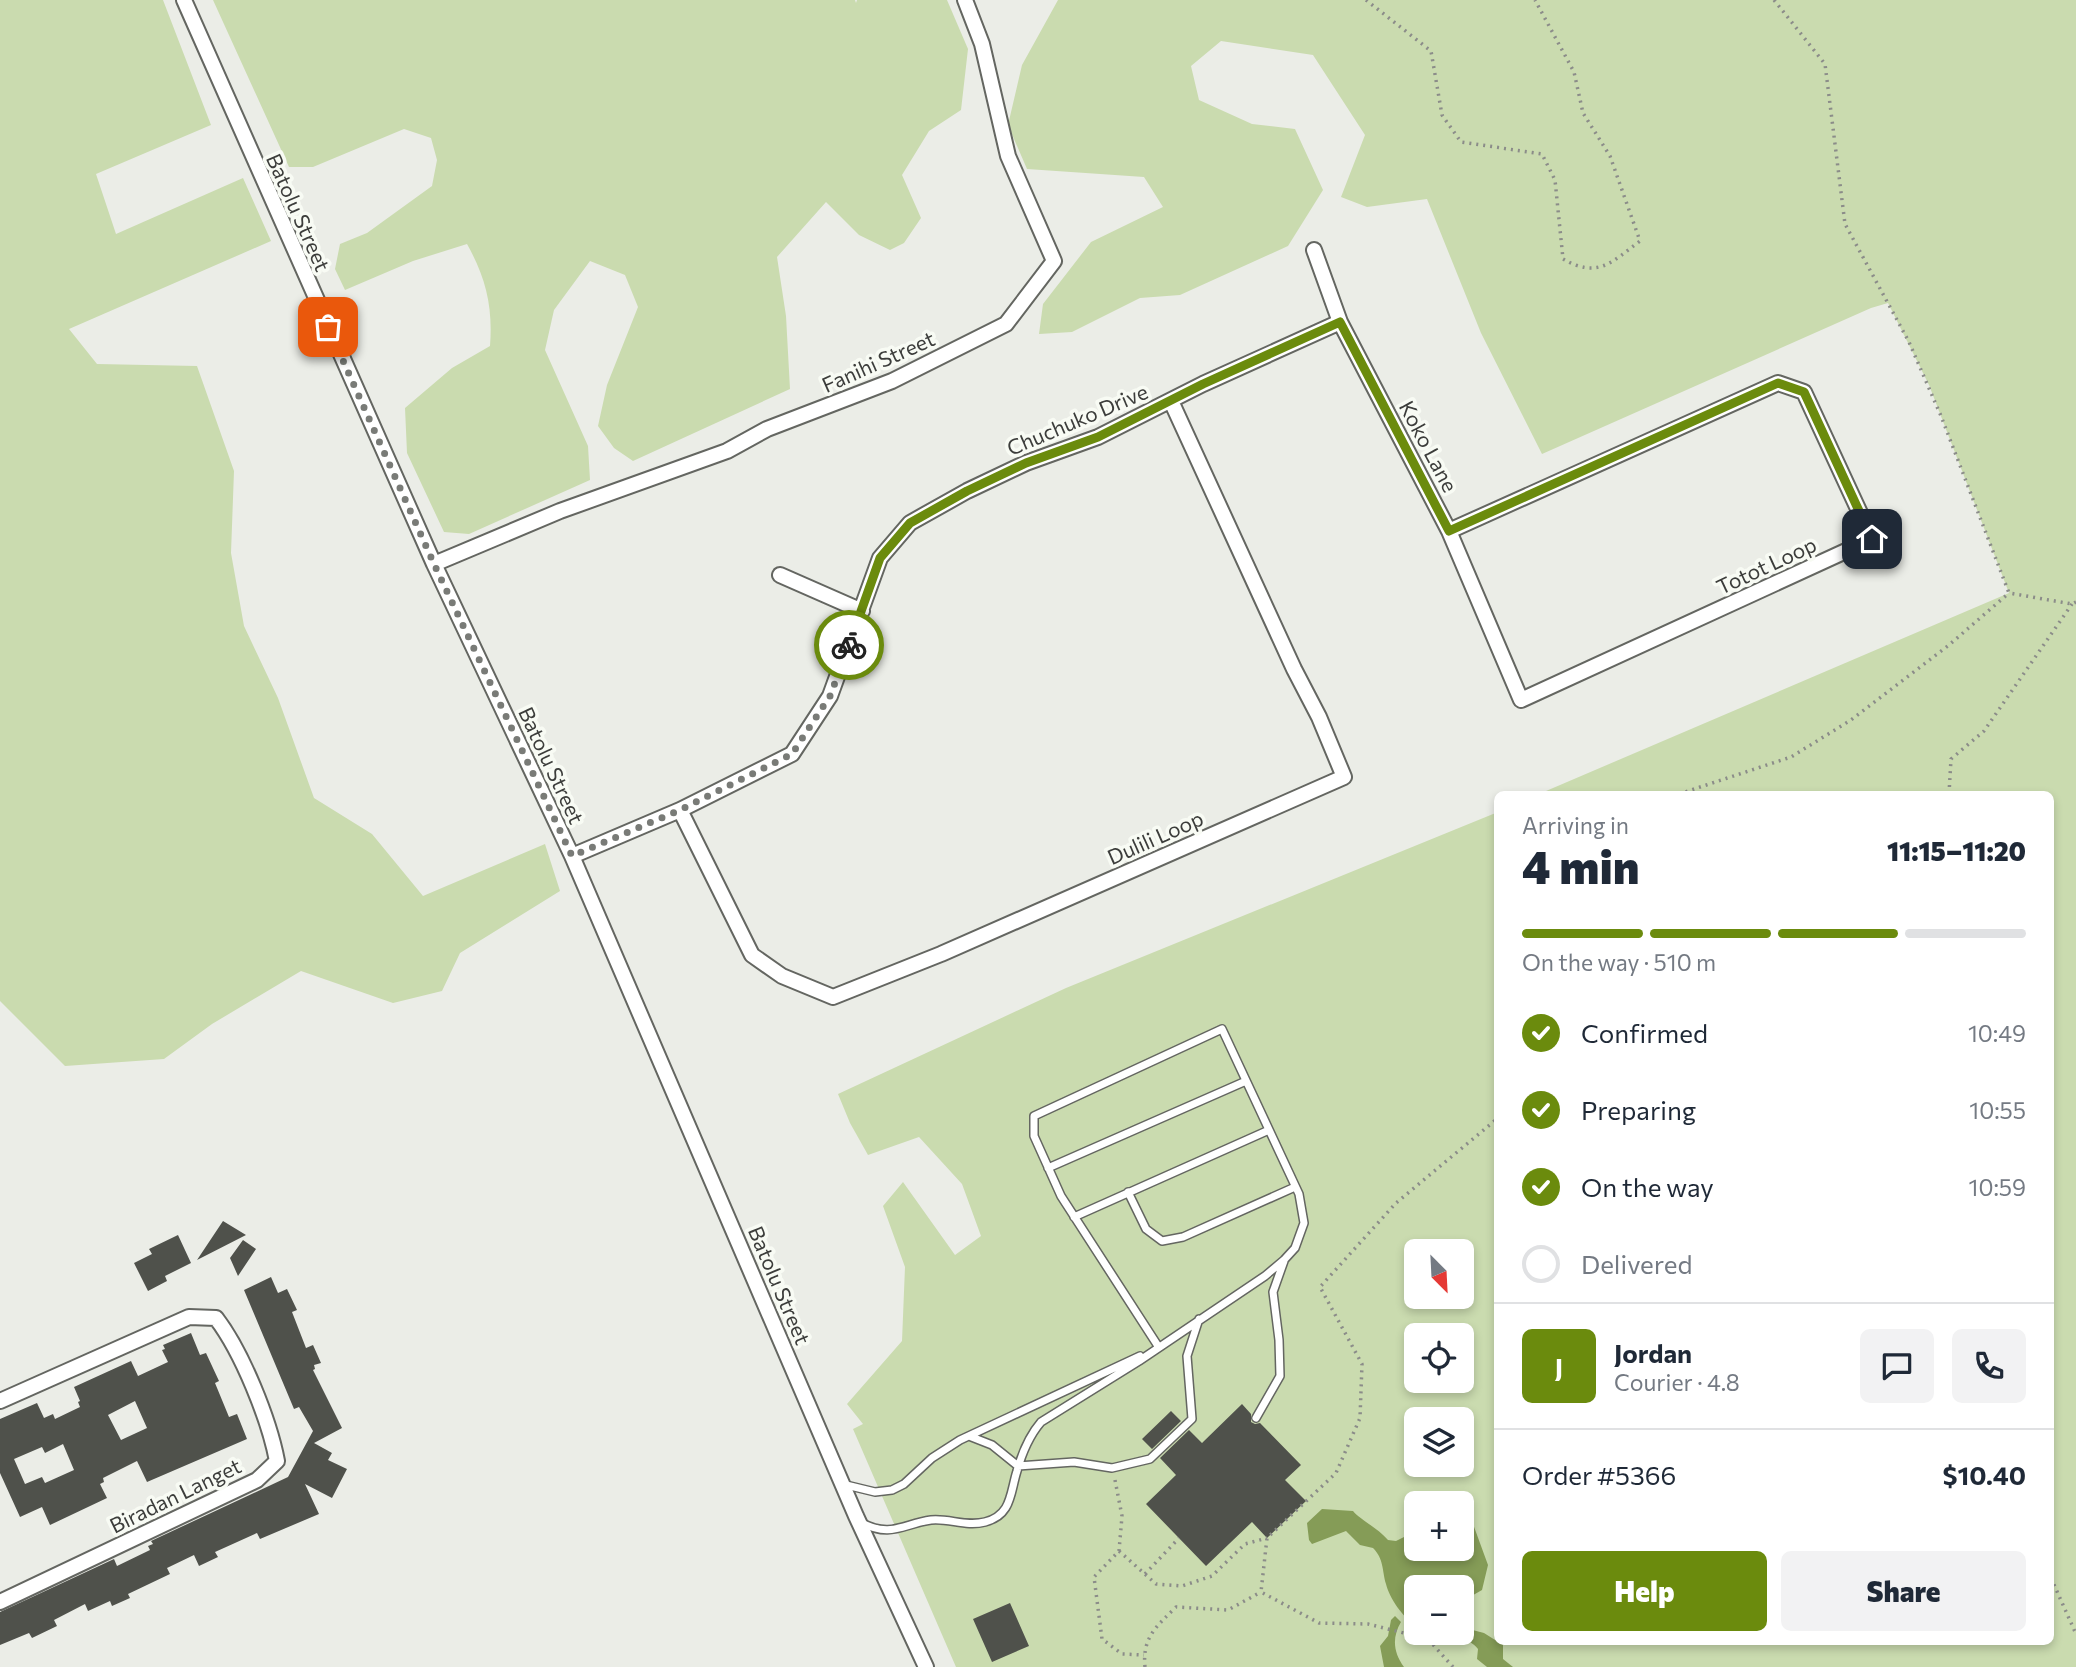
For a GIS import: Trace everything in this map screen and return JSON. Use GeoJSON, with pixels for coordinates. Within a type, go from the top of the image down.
{"type":"FeatureCollection","features":[{"type":"Feature","properties":{"kind":"street","name":"Batolu Street"},"geometry":{"type":"LineString","coordinates":[[184,0],[263,184],[434,564],[572,856],[842,1484],[926,1667]]}},
{"type":"Feature","properties":{"kind":"street","name":"Fanihi Street"},"geometry":{"type":"LineString","coordinates":[[434,564],[560,511],[727,451],[767,429],[892,381],[1006,324],[1054,261],[1008,156],[982,44],[965,0]]}},
{"type":"Feature","properties":{"kind":"street","name":"Koko Lane"},"geometry":{"type":"LineString","coordinates":[[1314,250],[1340,322],[1449,531],[1521,700]]}},
{"type":"Feature","properties":{"kind":"street","name":"Chuchuko Drive"},"geometry":{"type":"LineString","coordinates":[[572,856],[680,810],[792,754],[830,696],[880,558],[910,523],[967,491],[1026,463],[1098,437],[1340,322]]}},
{"type":"Feature","properties":{"kind":"street","name":"Totot Loop"},"geometry":{"type":"LineString","coordinates":[[1449,531],[1778,383],[1804,392],[1872,539],[1521,700]]}},
{"type":"Feature","properties":{"kind":"street","name":"Dulili Loop"},"geometry":{"type":"LineString","coordinates":[[680,810],[752,955],[782,976],[833,997],[941,954],[1344,777],[1319,717],[1294,669],[1171,401]]}},
{"type":"Feature","properties":{"kind":"street"},"geometry":{"type":"LineString","coordinates":[[780,575],[862,611]]}},
{"type":"Feature","properties":{"kind":"street","name":"Biradan Langet"},"geometry":{"type":"LineString","coordinates":[[0,1401],[189,1317],[216,1318],[230,1336],[272,1433],[277,1461],[257,1480],[0,1602]]}},
{"type":"Feature","properties":{"kind":"lane"},"geometry":{"type":"LineString","coordinates":[[859,1521],[880,1531],[904,1528],[930,1520],[973,1524],[995,1518],[1005,1511],[1011,1500],[1018,1466],[1031,1434],[1041,1422],[1168,1341],[1265,1276],[1295,1248],[1304,1223],[1295,1187],[1222,1029],[1034,1115],[1034,1136],[1060,1196],[1158,1346]]}},
{"type":"Feature","properties":{"kind":"lane"},"geometry":{"type":"LineString","coordinates":[[1048,1168],[1246,1081]]}},
{"type":"Feature","properties":{"kind":"lane"},"geometry":{"type":"LineString","coordinates":[[1074,1217],[1269,1130]]}},
{"type":"Feature","properties":{"kind":"lane"},"geometry":{"type":"LineString","coordinates":[[1128,1192],[1146,1229],[1162,1241],[1183,1237],[1295,1187]]}},
{"type":"Feature","properties":{"kind":"lane"},"geometry":{"type":"LineString","coordinates":[[1256,1418],[1280,1376],[1273,1292],[1284,1260]]}},
{"type":"Feature","properties":{"kind":"lane"},"geometry":{"type":"LineString","coordinates":[[969,1436],[992,1445],[1018,1466],[1074,1462],[1112,1468],[1150,1459],[1192,1419],[1187,1356],[1199,1319]]}},
{"type":"Feature","properties":{"kind":"lane"},"geometry":{"type":"LineString","coordinates":[[842,1484],[875,1492],[892,1490],[904,1484],[932,1458],[969,1436],[1168,1341]]}},
{"type":"Feature","properties":{"kind":"path"},"geometry":{"type":"LineString","coordinates":[[1366,0],[1431,51],[1442,115],[1461,142],[1542,154],[1555,180],[1563,259],[1580,269],[1609,265],[1640,241],[1610,156],[1583,113],[1574,72],[1535,0]]}},
{"type":"Feature","properties":{"kind":"path"},"geometry":{"type":"LineString","coordinates":[[1774,0],[1825,64],[1844,224],[1909,342],[1941,416],[2009,593]]}},
{"type":"Feature","properties":{"kind":"path"},"geometry":{"type":"LineString","coordinates":[[1688,791],[1791,757],[1801,751],[1862,712],[1949,645],[2009,593],[2074,603],[1984,731],[1951,759],[1949,791]]}},
{"type":"Feature","properties":{"kind":"path"},"geometry":{"type":"LineString","coordinates":[[1119,1551],[1156,1584],[1182,1586],[1212,1576],[1245,1544],[1267,1538],[1336,1473],[1360,1418],[1362,1364],[1320,1287],[1396,1203],[1494,1121]]}},
{"type":"Feature","properties":{"kind":"path"},"geometry":{"type":"LineString","coordinates":[[1112,1468],[1122,1516],[1119,1551],[1094,1577],[1102,1639],[1122,1654],[1144,1654]]}},
{"type":"Feature","properties":{"kind":"path"},"geometry":{"type":"LineString","coordinates":[[1145,1574],[1179,1538]]}},
{"type":"Feature","properties":{"kind":"path"},"geometry":{"type":"LineString","coordinates":[[1261,1592],[1267,1538]]}},
{"type":"Feature","properties":{"kind":"path"},"geometry":{"type":"LineString","coordinates":[[2054,1585],[2076,1634]]}},
{"type":"Feature","properties":{"kind":"path"},"geometry":{"type":"LineString","coordinates":[[1145,1667],[1144,1654],[1150,1632],[1176,1607],[1228,1611],[1261,1592]]}},
{"type":"Feature","properties":{"kind":"path"},"geometry":{"type":"LineString","coordinates":[[1261,1592],[1319,1623],[1368,1624],[1428,1639],[1453,1667]]}},
{"type":"Feature","properties":{"kind":"shaded area"},"geometry":{"type":"Polygon","coordinates":[[[0,0],[163,0],[211,125],[96,174],[116,234],[243,178],[271,241],[69,329],[97,364],[197,366],[234,471],[231,553],[244,626],[278,698],[314,798],[372,834],[423,896],[545,844],[560,891],[460,953],[442,991],[393,1003],[301,971],[212,1024],[164,1059],[65,1066],[0,1001],[0,0]]]}},
{"type":"Feature","properties":{"kind":"shaded area"},"geometry":{"type":"Polygon","coordinates":[[[213,0],[855,0],[856,3],[857,0],[947,0],[968,49],[961,110],[929,131],[902,175],[921,218],[904,243],[890,250],[859,235],[826,202],[777,257],[786,316],[790,389],[633,461],[614,448],[598,426],[607,385],[638,307],[625,275],[590,261],[554,310],[545,350],[588,446],[590,480],[469,534],[444,532],[407,453],[405,408],[452,368],[490,346],[487,293],[474,257],[467,244],[413,261],[345,290],[335,269],[340,244],[367,233],[432,186],[437,160],[431,138],[404,129],[313,167],[289,167],[213,0]]]}},
{"type":"Feature","properties":{"kind":"shaded area"},"geometry":{"type":"Polygon","coordinates":[[[1058,0],[2076,0],[2076,1667],[956,1667],[853,1429],[863,1424],[847,1404],[902,1341],[905,1267],[883,1206],[903,1182],[955,1255],[981,1236],[962,1184],[919,1137],[868,1155],[838,1094],[1066,988],[1494,814],[1494,1645],[2054,1645],[2054,791],[1546,791],[2009,593],[1929,385],[1888,303],[1871,308],[1542,454],[1481,333],[1427,199],[1367,207],[1341,197],[1365,135],[1313,55],[1221,41],[1191,66],[1199,100],[1252,124],[1295,129],[1323,190],[1288,246],[1180,295],[1140,298],[1072,332],[1039,334],[1043,304],[1091,242],[1163,207],[1144,177],[1027,169],[1008,125],[1022,65],[1058,0]]]}},
{"type":"Feature","properties":{"kind":"shaded area"},"geometry":{"type":"Polygon","coordinates":[[[1322,1509],[1353,1511],[1388,1540],[1396,1541],[1404,1537],[1404,1561],[1474,1561],[1474,1527],[1488,1565],[1482,1590],[1474,1595],[1474,1575],[1404,1575],[1404,1615],[1393,1601],[1381,1561],[1373,1548],[1360,1545],[1346,1531],[1312,1544],[1307,1523],[1322,1509]]]}},
{"type":"Feature","properties":{"kind":"shaded area"},"geometry":{"type":"Polygon","coordinates":[[[1395,1616],[1401,1622],[1395,1639],[1396,1650],[1404,1667],[1384,1667],[1380,1646],[1388,1636],[1391,1620],[1395,1616]]]}},
{"type":"Feature","properties":{"kind":"shaded area"},"geometry":{"type":"Polygon","coordinates":[[[1474,1630],[1494,1639],[1494,1645],[1503,1645],[1503,1659],[1513,1667],[1487,1667],[1477,1659],[1478,1649],[1473,1645],[1474,1630]]]}},
{"type":"Feature","properties":{"kind":"building"},"geometry":{"type":"Polygon","coordinates":[[[223,1221],[246,1235],[197,1260],[223,1221]]]}},
{"type":"Feature","properties":{"kind":"building"},"geometry":{"type":"Polygon","coordinates":[[[178,1235],[191,1263],[165,1276],[167,1281],[148,1291],[134,1263],[152,1254],[149,1249],[178,1235]]]}},
{"type":"Feature","properties":{"kind":"building"},"geometry":{"type":"Polygon","coordinates":[[[243,1240],[256,1249],[238,1276],[230,1258],[243,1240]]]}},
{"type":"Feature","properties":{"kind":"building"},"geometry":{"type":"Polygon","coordinates":[[[271,1277],[278,1293],[287,1289],[297,1310],[292,1312],[306,1348],[313,1345],[321,1363],[314,1365],[313,1370],[342,1428],[314,1443],[332,1453],[328,1460],[347,1469],[332,1498],[305,1484],[319,1514],[260,1539],[257,1533],[215,1552],[218,1557],[199,1566],[194,1555],[167,1568],[170,1574],[128,1594],[130,1598],[112,1606],[110,1601],[88,1611],[85,1604],[54,1620],[57,1626],[32,1638],[29,1633],[0,1645],[0,1612],[114,1559],[117,1566],[150,1550],[148,1546],[153,1544],[151,1541],[288,1477],[313,1431],[299,1407],[294,1409],[244,1290],[271,1277]]]}},
{"type":"Feature","properties":{"kind":"building"},"geometry":{"type":"Polygon","coordinates":[[[191,1333],[200,1355],[206,1353],[219,1381],[215,1383],[229,1417],[237,1414],[247,1439],[147,1482],[137,1461],[103,1478],[104,1482],[100,1484],[107,1498],[50,1525],[42,1507],[20,1517],[0,1473],[0,1419],[37,1403],[44,1418],[53,1414],[55,1419],[80,1407],[74,1387],[131,1361],[138,1376],[168,1362],[162,1350],[165,1349],[163,1345],[191,1333]],[[135,1401],[108,1415],[121,1440],[147,1428],[135,1401]],[[63,1444],[45,1453],[42,1447],[14,1459],[25,1484],[42,1477],[45,1483],[74,1470],[63,1444]]]}},
{"type":"Feature","properties":{"kind":"building"},"geometry":{"type":"Polygon","coordinates":[[[1242,1404],[1251,1414],[1251,1422],[1260,1423],[1301,1465],[1285,1480],[1306,1501],[1267,1538],[1252,1522],[1206,1566],[1146,1504],[1176,1475],[1160,1458],[1189,1430],[1202,1443],[1242,1404]]]}},
{"type":"Feature","properties":{"kind":"building"},"geometry":{"type":"Polygon","coordinates":[[[1171,1411],[1181,1421],[1152,1449],[1142,1439],[1171,1411]]]}},
{"type":"Feature","properties":{"kind":"building"},"geometry":{"type":"Polygon","coordinates":[[[1010,1603],[1029,1646],[992,1662],[973,1619],[1010,1603]]]}},
{"type":"Feature","properties":{"kind":"way so far"},"geometry":{"type":"LineString","coordinates":[[328,327],[434,564],[572,856],[680,810],[792,754],[830,696],[849,645]]}},
{"type":"Feature","properties":{"kind":"route"},"geometry":{"type":"LineString","coordinates":[[849,645],[880,558],[910,523],[967,491],[1026,463],[1098,437],[1203,384],[1340,322],[1449,531],[1778,383],[1804,392],[1872,539]]}}]}
